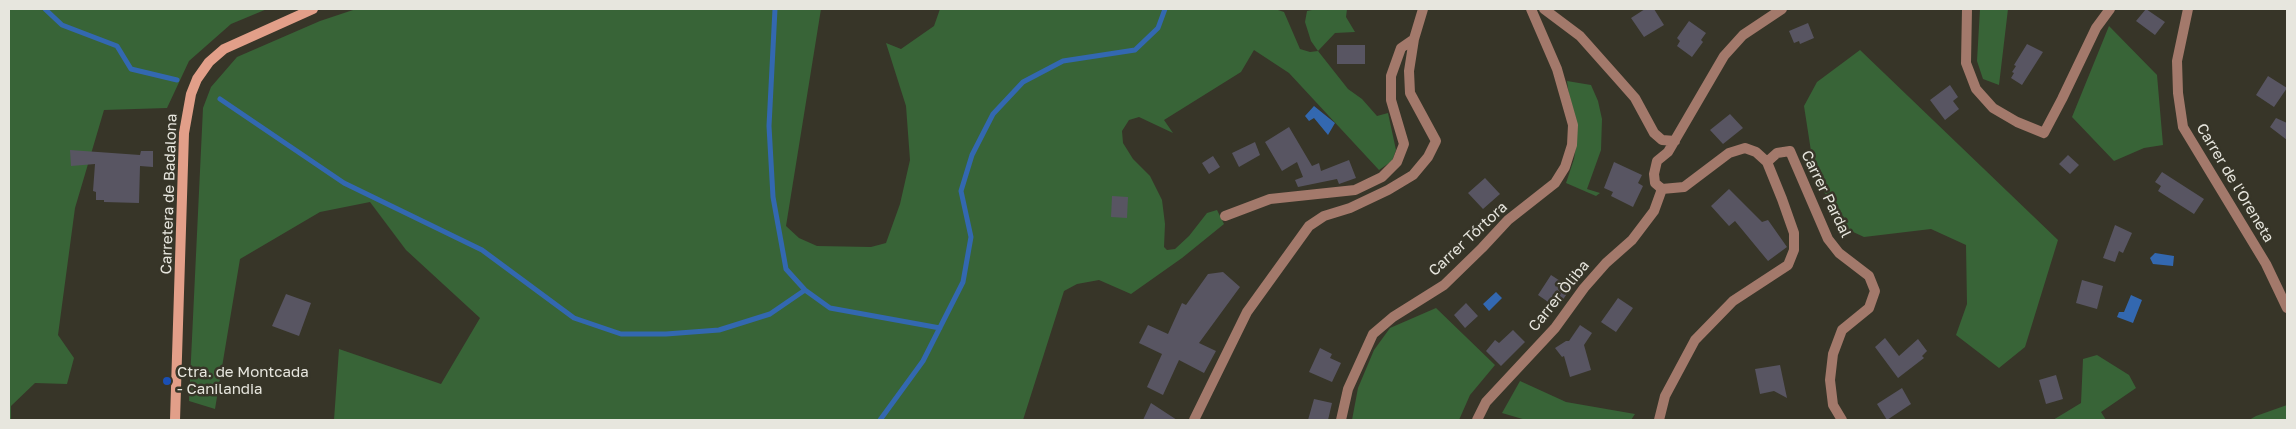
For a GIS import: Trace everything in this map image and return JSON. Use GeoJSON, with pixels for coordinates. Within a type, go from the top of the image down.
{"type":"FeatureCollection","features":[{"type":"Feature","properties":{"kind":"street","name":"Carretera de Badalona"},"geometry":{"type":"LineString","coordinates":[[175,420],[184,132],[191,94],[197,79],[209,62],[224,49],[313,9]]}},
{"type":"Feature","properties":{"kind":"street"},"geometry":{"type":"LineString","coordinates":[[1194,420],[1247,312],[1309,226],[1324,216],[1350,208],[1388,190],[1413,175],[1428,157],[1436,141],[1410,93],[1409,71],[1414,39],[1423,9]]}},
{"type":"Feature","properties":{"kind":"street","name":"Carrer Tórtora"},"geometry":{"type":"LineString","coordinates":[[1341,420],[1348,389],[1373,334],[1444,285],[1508,220],[1555,183],[1565,167],[1572,145],[1572,124],[1557,69],[1531,9]]}},
{"type":"Feature","properties":{"kind":"street"},"geometry":{"type":"LineString","coordinates":[[1544,9],[1580,36],[1635,98],[1654,134],[1662,140],[1675,141]]}},
{"type":"Feature","properties":{"kind":"street"},"geometry":{"type":"LineString","coordinates":[[1659,420],[1665,396],[1695,340],[1733,301],[1788,265],[1794,250],[1794,233],[1767,162],[1756,152],[1745,148],[1729,153],[1684,187],[1662,190],[1655,183],[1654,174],[1657,161],[1668,152],[1724,56],[1743,34],[1782,9]]}},
{"type":"Feature","properties":{"kind":"street"},"geometry":{"type":"LineString","coordinates":[[1967,9],[1966,63],[1976,89],[1993,108],[2017,122],[2044,133],[2096,28],[2110,9]]}},
{"type":"Feature","properties":{"kind":"street","name":"Carrer de l'Oreneta"},"geometry":{"type":"LineString","coordinates":[[2188,9],[2177,61],[2178,93],[2183,127],[2261,256],[2287,308]]}},
{"type":"Feature","properties":{"kind":"street"},"geometry":{"type":"LineString","coordinates":[[1225,216],[1270,199],[1355,190],[1382,177],[1397,162],[1404,144],[1391,100],[1391,76],[1401,48],[1414,39]]}},
{"type":"Feature","properties":{"kind":"street","name":"Carrer Pardal"},"geometry":{"type":"LineString","coordinates":[[1767,162],[1777,153],[1790,152],[1828,239],[1839,254],[1869,276],[1875,291],[1869,308],[1842,330],[1833,354],[1830,380],[1833,405],[1842,420]]}},
{"type":"Feature","properties":{"kind":"street","name":"Carrer Òliba"},"geometry":{"type":"LineString","coordinates":[[1477,420],[1486,402],[1555,328],[1584,288],[1606,263],[1632,240],[1654,211],[1662,190]]}},
{"type":"Feature","properties":{"kind":"green space"},"geometry":{"type":"Polygon","coordinates":[[[9,9],[267,9],[231,24],[189,61],[167,108],[104,110],[75,208],[58,335],[74,358],[67,384],[35,383],[11,406],[11,420],[9,420],[9,9]]]}},
{"type":"Feature","properties":{"kind":"green space"},"geometry":{"type":"Polygon","coordinates":[[[356,9],[821,9],[786,226],[799,238],[817,246],[871,247],[886,243],[900,204],[910,160],[906,106],[886,43],[901,49],[934,26],[940,9],[1275,9],[1284,12],[1300,49],[1310,52],[1318,51],[1348,89],[1362,99],[1377,116],[1388,113],[1396,150],[1392,161],[1379,170],[1289,73],[1254,50],[1241,72],[1164,120],[1173,133],[1139,117],[1129,120],[1122,131],[1123,143],[1133,159],[1150,176],[1162,200],[1165,224],[1164,247],[1167,250],[1175,249],[1189,236],[1207,213],[1217,210],[1224,224],[1182,258],[1131,294],[1099,280],[1077,284],[1064,291],[1023,420],[334,420],[339,349],[441,384],[480,318],[406,250],[370,202],[320,212],[240,259],[215,409],[189,401],[203,108],[211,87],[237,57],[320,21],[356,9]]]}},
{"type":"Feature","properties":{"kind":"green space"},"geometry":{"type":"Polygon","coordinates":[[[1347,9],[1346,17],[1355,32],[1335,33],[1318,51],[1311,41],[1305,22],[1307,11],[1347,9]]]}},
{"type":"Feature","properties":{"kind":"green space"},"geometry":{"type":"Polygon","coordinates":[[[1980,9],[2008,9],[1999,85],[1983,79],[1977,61],[1980,9]]]}},
{"type":"Feature","properties":{"kind":"green space"},"geometry":{"type":"Polygon","coordinates":[[[2109,26],[2157,75],[2163,145],[2144,148],[2114,161],[2072,117],[2109,26]]]}},
{"type":"Feature","properties":{"kind":"green space"},"geometry":{"type":"Polygon","coordinates":[[[1860,50],[2058,240],[2025,347],[1999,368],[1956,335],[1967,304],[1966,245],[1931,229],[1864,237],[1838,225],[1813,164],[1804,106],[1817,82],[1860,50]]]}},
{"type":"Feature","properties":{"kind":"green space"},"geometry":{"type":"Polygon","coordinates":[[[1567,81],[1591,85],[1598,101],[1602,119],[1601,150],[1587,189],[1600,193],[1596,196],[1566,183],[1576,146],[1567,81]]]}},
{"type":"Feature","properties":{"kind":"green space"},"geometry":{"type":"Polygon","coordinates":[[[1436,308],[1495,365],[1470,395],[1459,420],[1352,420],[1358,388],[1374,350],[1390,328],[1436,308]]]}},
{"type":"Feature","properties":{"kind":"green space"},"geometry":{"type":"Polygon","coordinates":[[[2097,355],[2129,375],[2136,388],[2101,412],[2106,420],[2053,420],[2081,403],[2083,359],[2097,355]]]}},
{"type":"Feature","properties":{"kind":"green space"},"geometry":{"type":"Polygon","coordinates":[[[1520,381],[1566,402],[1635,414],[1631,420],[1526,420],[1502,413],[1520,381]]]}},
{"type":"Feature","properties":{"kind":"green space"},"geometry":{"type":"Polygon","coordinates":[[[2287,405],[2287,420],[2249,420],[2256,416],[2287,405]]]}},
{"type":"Feature","properties":{"kind":"water"},"geometry":{"type":"Polygon","coordinates":[[[1314,106],[1335,123],[1328,135],[1314,118],[1309,121],[1305,116],[1314,106]]]}},
{"type":"Feature","properties":{"kind":"water"},"geometry":{"type":"Polygon","coordinates":[[[2155,253],[2174,256],[2173,266],[2153,264],[2150,258],[2155,253]]]}},
{"type":"Feature","properties":{"kind":"water"},"geometry":{"type":"Polygon","coordinates":[[[1496,292],[1502,298],[1489,311],[1483,304],[1496,292]]]}},
{"type":"Feature","properties":{"kind":"water"},"geometry":{"type":"Polygon","coordinates":[[[2131,295],[2142,300],[2133,323],[2117,317],[2119,312],[2124,312],[2131,295]]]}},
{"type":"Feature","properties":{"kind":"building"},"geometry":{"type":"Polygon","coordinates":[[[1645,9],[1654,9],[1664,25],[1644,37],[1631,18],[1645,9]]]}},
{"type":"Feature","properties":{"kind":"building"},"geometry":{"type":"Polygon","coordinates":[[[2146,9],[2165,22],[2155,35],[2136,21],[2146,9]]]}},
{"type":"Feature","properties":{"kind":"building"},"geometry":{"type":"Polygon","coordinates":[[[1689,21],[1706,33],[1701,40],[1703,42],[1692,57],[1677,46],[1680,41],[1677,38],[1689,21]]]}},
{"type":"Feature","properties":{"kind":"building"},"geometry":{"type":"Polygon","coordinates":[[[1808,23],[1814,38],[1800,44],[1799,41],[1794,43],[1789,31],[1808,23]]]}},
{"type":"Feature","properties":{"kind":"building"},"geometry":{"type":"Polygon","coordinates":[[[2027,44],[2043,52],[2022,85],[2011,78],[2016,66],[2014,65],[2027,44]]]}},
{"type":"Feature","properties":{"kind":"building"},"geometry":{"type":"Polygon","coordinates":[[[1337,45],[1365,45],[1365,64],[1337,64],[1337,45]]]}},
{"type":"Feature","properties":{"kind":"building"},"geometry":{"type":"Polygon","coordinates":[[[2268,76],[2287,88],[2274,107],[2256,95],[2268,76]]]}},
{"type":"Feature","properties":{"kind":"building"},"geometry":{"type":"Polygon","coordinates":[[[1950,85],[1958,97],[1953,101],[1959,109],[1945,120],[1930,100],[1950,85]]]}},
{"type":"Feature","properties":{"kind":"building"},"geometry":{"type":"Polygon","coordinates":[[[1730,114],[1743,128],[1723,144],[1710,130],[1730,114]]]}},
{"type":"Feature","properties":{"kind":"building"},"geometry":{"type":"Polygon","coordinates":[[[2276,118],[2287,123],[2287,140],[2270,127],[2276,118]]]}},
{"type":"Feature","properties":{"kind":"building"},"geometry":{"type":"Polygon","coordinates":[[[1289,127],[1312,166],[1319,163],[1321,171],[1349,160],[1356,178],[1339,184],[1337,179],[1298,187],[1295,180],[1303,177],[1297,162],[1282,171],[1265,142],[1289,127]]]}},
{"type":"Feature","properties":{"kind":"building"},"geometry":{"type":"Polygon","coordinates":[[[1255,142],[1260,155],[1239,167],[1232,153],[1255,142]]]}},
{"type":"Feature","properties":{"kind":"building"},"geometry":{"type":"Polygon","coordinates":[[[70,150],[140,155],[141,151],[153,151],[153,167],[140,166],[139,203],[96,200],[96,192],[93,191],[95,164],[71,166],[70,150]]]}},
{"type":"Feature","properties":{"kind":"building"},"geometry":{"type":"Polygon","coordinates":[[[2068,155],[2079,165],[2070,174],[2059,164],[2068,155]]]}},
{"type":"Feature","properties":{"kind":"building"},"geometry":{"type":"Polygon","coordinates":[[[1213,156],[1220,167],[1209,174],[1202,163],[1213,156]]]}},
{"type":"Feature","properties":{"kind":"building"},"geometry":{"type":"Polygon","coordinates":[[[1614,162],[1642,175],[1638,183],[1643,186],[1633,207],[1611,196],[1613,192],[1604,188],[1614,162]]]}},
{"type":"Feature","properties":{"kind":"building"},"geometry":{"type":"Polygon","coordinates":[[[2162,172],[2204,199],[2194,214],[2158,191],[2161,186],[2155,182],[2162,172]]]}},
{"type":"Feature","properties":{"kind":"building"},"geometry":{"type":"Polygon","coordinates":[[[1485,178],[1500,194],[1483,209],[1468,193],[1485,178]]]}},
{"type":"Feature","properties":{"kind":"building"},"geometry":{"type":"Polygon","coordinates":[[[1729,189],[1762,222],[1768,220],[1787,247],[1768,261],[1735,221],[1729,226],[1711,206],[1729,189]]]}},
{"type":"Feature","properties":{"kind":"building"},"geometry":{"type":"Polygon","coordinates":[[[1112,196],[1128,197],[1127,218],[1111,217],[1112,196]]]}},
{"type":"Feature","properties":{"kind":"building"},"geometry":{"type":"Polygon","coordinates":[[[2115,225],[2132,233],[2123,253],[2119,251],[2115,262],[2103,258],[2115,225]]]}},
{"type":"Feature","properties":{"kind":"building"},"geometry":{"type":"Polygon","coordinates":[[[1223,272],[1240,287],[1199,343],[1216,351],[1204,373],[1179,360],[1163,395],[1147,387],[1162,354],[1139,343],[1148,325],[1168,334],[1182,303],[1186,305],[1208,274],[1223,272]]]}},
{"type":"Feature","properties":{"kind":"building"},"geometry":{"type":"Polygon","coordinates":[[[1551,275],[1571,288],[1557,308],[1538,295],[1551,275]]]}},
{"type":"Feature","properties":{"kind":"building"},"geometry":{"type":"Polygon","coordinates":[[[2082,280],[2103,286],[2097,309],[2076,303],[2082,280]]]}},
{"type":"Feature","properties":{"kind":"building"},"geometry":{"type":"Polygon","coordinates":[[[286,294],[311,303],[299,336],[272,326],[286,294]]]}},
{"type":"Feature","properties":{"kind":"building"},"geometry":{"type":"Polygon","coordinates":[[[1618,298],[1633,308],[1616,332],[1601,322],[1618,298]]]}},
{"type":"Feature","properties":{"kind":"building"},"geometry":{"type":"Polygon","coordinates":[[[1466,303],[1478,316],[1465,328],[1454,315],[1466,303]]]}},
{"type":"Feature","properties":{"kind":"building"},"geometry":{"type":"Polygon","coordinates":[[[1580,325],[1592,333],[1584,345],[1591,370],[1570,377],[1564,356],[1562,357],[1555,348],[1569,341],[1580,325]]]}},
{"type":"Feature","properties":{"kind":"building"},"geometry":{"type":"Polygon","coordinates":[[[1513,330],[1525,342],[1501,366],[1486,351],[1495,340],[1499,343],[1513,330]]]}},
{"type":"Feature","properties":{"kind":"building"},"geometry":{"type":"Polygon","coordinates":[[[1885,338],[1899,356],[1918,339],[1927,351],[1922,356],[1924,358],[1898,378],[1875,347],[1885,338]]]}},
{"type":"Feature","properties":{"kind":"building"},"geometry":{"type":"Polygon","coordinates":[[[1320,348],[1332,354],[1330,358],[1341,363],[1332,382],[1309,372],[1320,348]]]}},
{"type":"Feature","properties":{"kind":"building"},"geometry":{"type":"Polygon","coordinates":[[[1780,365],[1787,398],[1774,391],[1760,394],[1755,369],[1780,365]]]}},
{"type":"Feature","properties":{"kind":"building"},"geometry":{"type":"Polygon","coordinates":[[[2056,375],[2063,399],[2046,404],[2039,380],[2056,375]]]}},
{"type":"Feature","properties":{"kind":"building"},"geometry":{"type":"Polygon","coordinates":[[[1902,388],[1911,404],[1887,420],[1877,404],[1902,388]]]}},
{"type":"Feature","properties":{"kind":"building"},"geometry":{"type":"Polygon","coordinates":[[[1314,399],[1332,403],[1328,420],[1308,420],[1314,399]]]}},
{"type":"Feature","properties":{"kind":"building"},"geometry":{"type":"Polygon","coordinates":[[[1151,403],[1177,420],[1143,420],[1151,403]]]}},
{"type":"Feature","properties":{"kind":"waterway"},"geometry":{"type":"LineString","coordinates":[[45,9],[62,25],[117,46],[131,69],[177,80]]}},
{"type":"Feature","properties":{"kind":"waterway"},"geometry":{"type":"LineString","coordinates":[[775,9],[769,126],[773,197],[786,269],[805,290],[830,308],[940,328]]}},
{"type":"Feature","properties":{"kind":"waterway"},"geometry":{"type":"LineString","coordinates":[[880,420],[923,361],[963,282],[971,237],[961,191],[972,155],[993,114],[1023,82],[1063,61],[1135,50],[1158,28],[1165,9]]}},
{"type":"Feature","properties":{"kind":"waterway"},"geometry":{"type":"LineString","coordinates":[[220,99],[344,183],[482,250],[574,318],[621,334],[666,334],[719,330],[770,314],[805,290]]}},
{"type":"Feature","properties":{"kind":"place","name":"Ctra. de Montcada - Canilandia"},"geometry":{"type":"Point","coordinates":[167,381]}}]}
